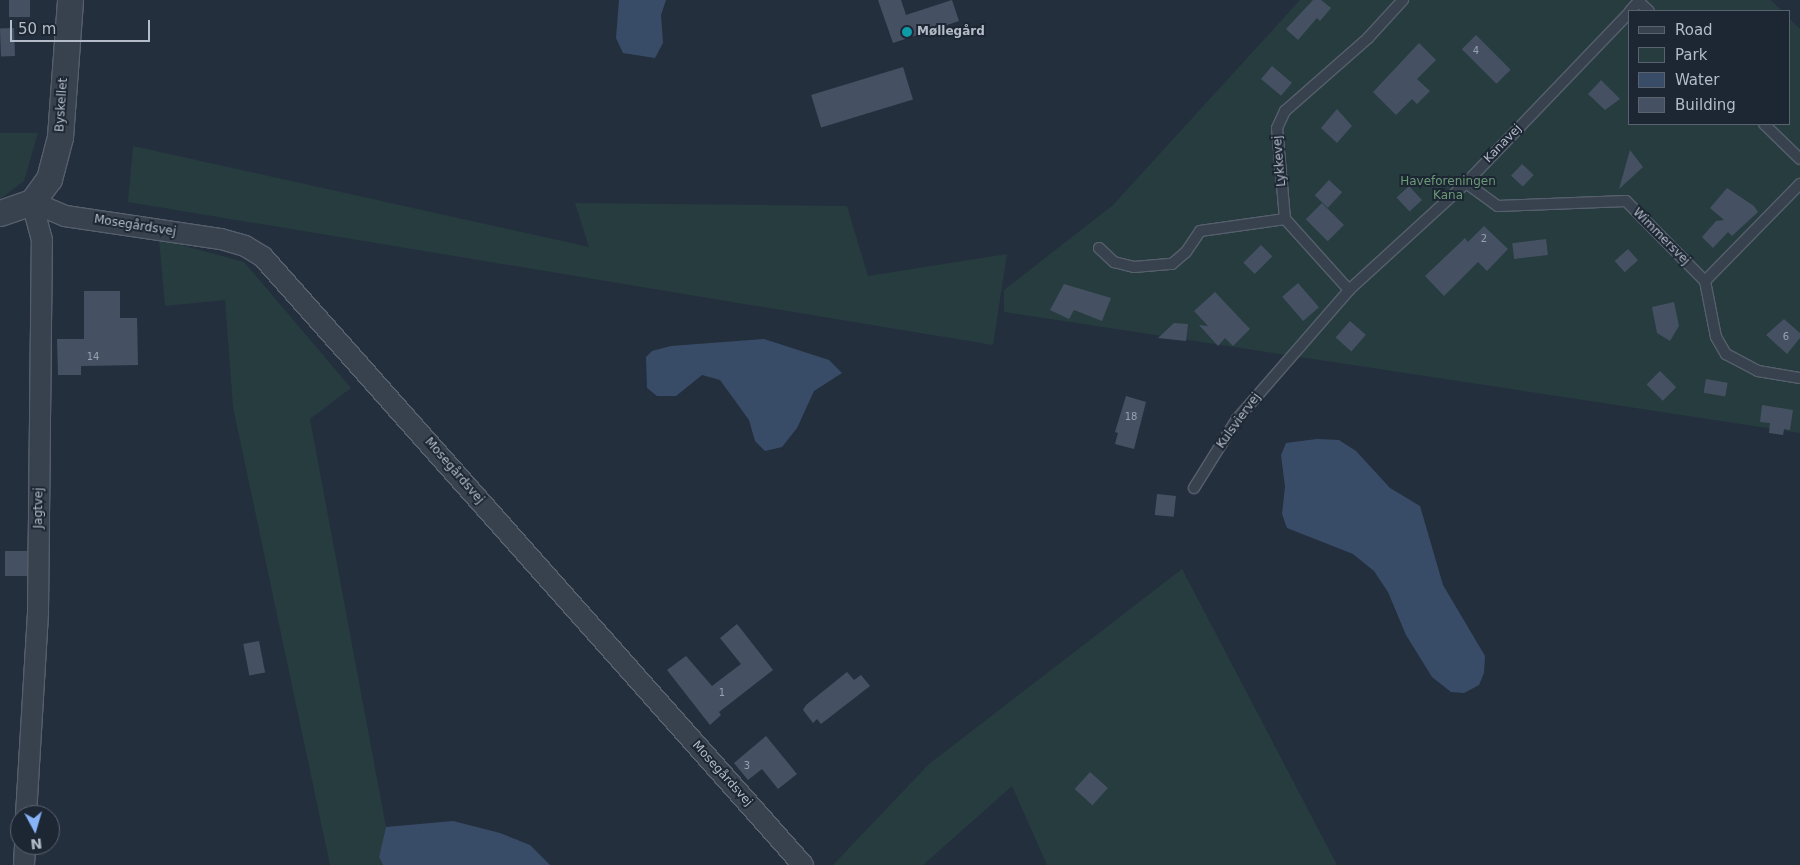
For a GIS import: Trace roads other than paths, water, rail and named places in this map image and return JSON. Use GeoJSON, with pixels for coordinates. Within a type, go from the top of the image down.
{"type":"FeatureCollection","features":[{"type":"Feature","properties":{"kind":"street","name":"Byskellet"},"geometry":{"type":"LineString","coordinates":[[32,202],[49,178],[60,137],[70,0]]}},
{"type":"Feature","properties":{"kind":"street"},"geometry":{"type":"LineString","coordinates":[[0,213],[32,202]]}},
{"type":"Feature","properties":{"kind":"street","name":"Jagtvej"},"geometry":{"type":"LineString","coordinates":[[27,805],[38,611],[42,240],[32,202]]}},
{"type":"Feature","properties":{"kind":"street","name":"Mosegårdsvej"},"geometry":{"type":"LineString","coordinates":[[32,202],[65,216],[221,240],[244,246],[263,257],[803,865]]}},
{"type":"Feature","properties":{"kind":"lane","name":"Lykkevej"},"geometry":{"type":"LineString","coordinates":[[1285,219],[1278,128],[1286,111],[1368,38],[1403,0]]}},
{"type":"Feature","properties":{"kind":"lane","name":"Kanavej"},"geometry":{"type":"LineString","coordinates":[[1288,357],[1349,290],[1466,183],[1628,14]]}},
{"type":"Feature","properties":{"kind":"lane"},"geometry":{"type":"LineString","coordinates":[[1765,125],[1800,159]]}},
{"type":"Feature","properties":{"kind":"lane","name":"Wimmersvej"},"geometry":{"type":"LineString","coordinates":[[1466,183],[1498,206],[1626,201],[1705,281]]}},
{"type":"Feature","properties":{"kind":"lane"},"geometry":{"type":"LineString","coordinates":[[1800,184],[1705,281],[1716,337],[1726,354],[1758,371],[1800,378]]}},
{"type":"Feature","properties":{"kind":"lane"},"geometry":{"type":"LineString","coordinates":[[1099,248],[1114,262],[1134,267],[1172,264],[1186,252],[1200,231],[1285,219],[1349,290]]}},
{"type":"Feature","properties":{"kind":"lane","name":"Kulsviervej"},"geometry":{"type":"LineString","coordinates":[[1194,488],[1237,419],[1288,357]]}},
{"type":"Feature","properties":{"kind":"water"},"geometry":{"type":"Polygon","coordinates":[[[619,0],[666,0],[661,15],[663,43],[655,58],[623,53],[616,38],[619,0]]]}},
{"type":"Feature","properties":{"kind":"water"},"geometry":{"type":"Polygon","coordinates":[[[764,339],[829,360],[842,373],[814,391],[797,428],[782,447],[765,451],[755,441],[749,420],[720,380],[702,375],[676,396],[657,396],[647,388],[646,357],[652,351],[671,346],[764,339]]]}},
{"type":"Feature","properties":{"kind":"water"},"geometry":{"type":"Polygon","coordinates":[[[1317,439],[1339,440],[1356,451],[1390,488],[1420,506],[1443,585],[1485,656],[1484,673],[1479,685],[1464,693],[1451,692],[1432,677],[1406,635],[1388,592],[1374,571],[1353,554],[1287,528],[1282,514],[1285,487],[1281,455],[1286,443],[1317,439]]]}},
{"type":"Feature","properties":{"kind":"water"},"geometry":{"type":"Polygon","coordinates":[[[453,821],[500,833],[530,845],[550,865],[383,865],[379,857],[386,827],[453,821]]]}},
{"type":"Feature","properties":{"kind":"place","name":"Møllegård"},"geometry":{"type":"Point","coordinates":[907,32]}},
{"type":"Feature","properties":{"kind":"park label","name":"Haveforeningen Kana"},"geometry":{"type":"Point","coordinates":[1448,189]}}]}
